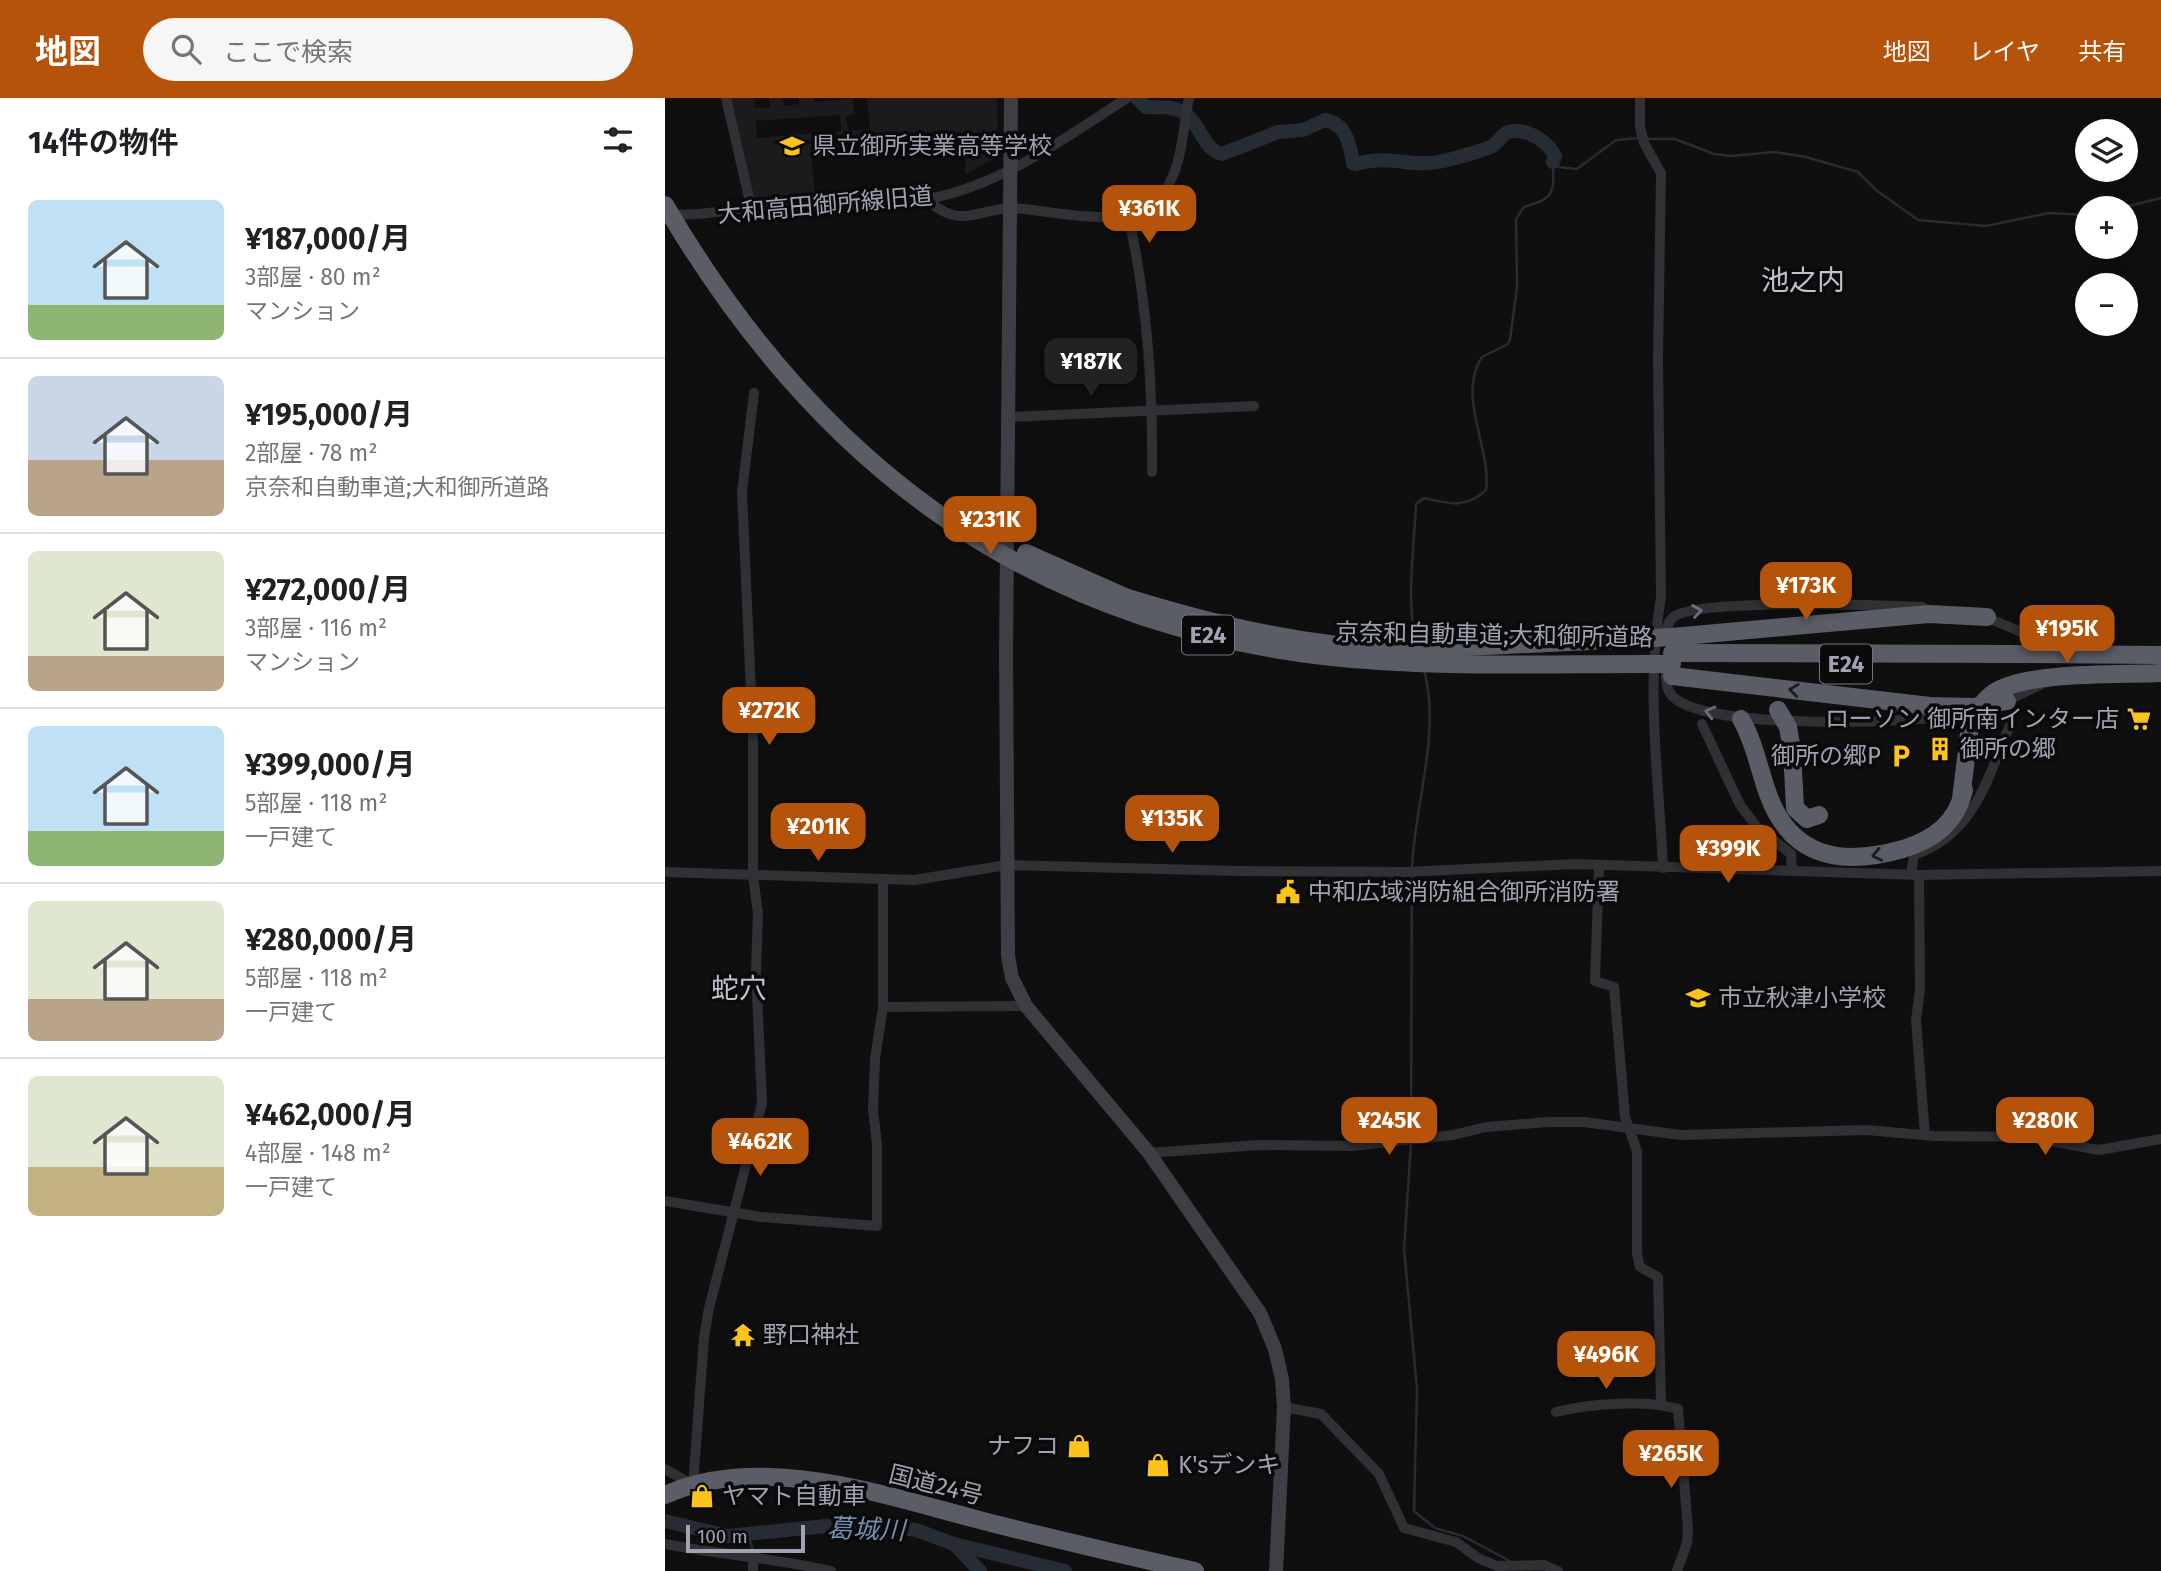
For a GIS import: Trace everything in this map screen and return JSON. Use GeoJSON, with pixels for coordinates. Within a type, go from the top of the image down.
{"type":"FeatureCollection","features":[{"type":"Feature","properties":{"kind":"highway","name":"京奈和自動車道;大和御所道路"},"geometry":{"type":"LineString","coordinates":[[665,205],[715,286],[763,352],[799,394],[872,463],[940,516],[1019,563],[1099,600],[1183,628],[1272,648],[1366,660],[1587,663],[1598,668],[1672,658]]}},
{"type":"Feature","properties":{"kind":"highway","name":"京奈和自動車道;大和御所道路"},"geometry":{"type":"LineString","coordinates":[[872,463],[984,532],[1125,597],[1186,616],[1271,636],[1366,649],[1672,658],[2021,659],[2161,653]]}},
{"type":"Feature","properties":{"kind":"highway"},"geometry":{"type":"LineString","coordinates":[[1672,658],[1929,614],[1957,613],[1987,617]]}},
{"type":"Feature","properties":{"kind":"highway"},"geometry":{"type":"LineString","coordinates":[[1672,658],[1767,697],[1778,710],[1788,727],[1792,750],[1795,808],[1807,819],[1819,816],[1809,822],[1796,821],[1779,811],[1769,797]]}},
{"type":"Feature","properties":{"kind":"highway","name":"京奈和自動車道;大和御所道路"},"geometry":{"type":"LineString","coordinates":[[2021,659],[2161,669]]}},
{"type":"Feature","properties":{"kind":"highway"},"geometry":{"type":"LineString","coordinates":[[1741,719],[1769,797],[1784,825],[1798,841],[1827,855],[1856,858],[1895,851],[1931,838],[1953,819],[1964,790],[1970,726],[1987,698],[2014,685],[2161,669]]}},
{"type":"Feature","properties":{"kind":"highway"},"geometry":{"type":"LineString","coordinates":[[1734,683],[1930,706],[1973,707],[2007,701]]}},
{"type":"Feature","properties":{"kind":"highway"},"geometry":{"type":"LineString","coordinates":[[1900,836],[1915,834],[1941,821],[1955,808],[1964,790]]}},
{"type":"Feature","properties":{"kind":"highway","name":"国道24号"},"geometry":{"type":"LineString","coordinates":[[667,1494],[693,1485],[744,1476],[770,1475],[813,1481],[1195,1571]]}},
{"type":"Feature","properties":{"kind":"street"},"geometry":{"type":"LineString","coordinates":[[726,98],[751,206]]}},
{"type":"Feature","properties":{"kind":"street"},"geometry":{"type":"LineString","coordinates":[[1011,98],[1006,865],[1011,978],[1026,1006],[1149,1153],[1260,1313],[1275,1349],[1282,1379],[1284,1406],[1276,1571]]}},
{"type":"Feature","properties":{"kind":"street","name":"大和高田御所線旧道"},"geometry":{"type":"LineString","coordinates":[[665,214],[722,214],[751,206],[926,200],[973,187],[1012,170],[1127,98]]}},
{"type":"Feature","properties":{"kind":"street"},"geometry":{"type":"LineString","coordinates":[[926,200],[955,216],[1011,208],[1073,215],[1128,215],[1148,208],[1169,185],[1179,160],[1189,98]]}},
{"type":"Feature","properties":{"kind":"street"},"geometry":{"type":"LineString","coordinates":[[1640,98],[1640,127],[1644,144],[1661,173],[1658,359],[1661,597],[1655,633],[1653,733],[1663,868]]}},
{"type":"Feature","properties":{"kind":"street"},"geometry":{"type":"LineString","coordinates":[[1128,215],[1139,280],[1153,411],[1152,472]]}},
{"type":"Feature","properties":{"kind":"street"},"geometry":{"type":"LineString","coordinates":[[665,1469],[693,1485],[704,1338],[762,1103],[756,972],[758,913],[753,876],[753,737],[742,492],[754,393]]}},
{"type":"Feature","properties":{"kind":"street"},"geometry":{"type":"LineString","coordinates":[[1009,416],[1255,407]]}},
{"type":"Feature","properties":{"kind":"street"},"geometry":{"type":"LineString","coordinates":[[2161,653],[2078,650],[2043,643],[1987,617],[1956,610],[1904,606],[1734,607],[1678,614],[1671,619],[1666,631],[1668,692],[1694,708],[1741,719],[1923,718],[1971,713],[2079,671],[2161,669]]}},
{"type":"Feature","properties":{"kind":"street"},"geometry":{"type":"LineString","coordinates":[[2043,643],[2053,661],[2052,672],[2044,683]]}},
{"type":"Feature","properties":{"kind":"street"},"geometry":{"type":"LineString","coordinates":[[1702,723],[1719,754],[1740,805],[1757,827],[1791,854],[1793,870]]}},
{"type":"Feature","properties":{"kind":"street"},"geometry":{"type":"LineString","coordinates":[[1926,1135],[1916,1020],[1920,989],[1914,855],[1945,841],[1969,817],[2011,723]]}},
{"type":"Feature","properties":{"kind":"street"},"geometry":{"type":"LineString","coordinates":[[665,872],[914,880],[1006,865],[1239,872],[1406,872],[1599,865],[1915,875],[2161,871]]}},
{"type":"Feature","properties":{"kind":"street"},"geometry":{"type":"LineString","coordinates":[[1599,865],[1595,981],[1614,987],[1625,1117],[1637,1151],[1637,1254],[1640,1267],[1658,1277],[1661,1403]]}},
{"type":"Feature","properties":{"kind":"street"},"geometry":{"type":"LineString","coordinates":[[665,1202],[819,1223],[877,1226],[874,1097],[875,1059],[883,1007],[883,880]]}},
{"type":"Feature","properties":{"kind":"street"},"geometry":{"type":"LineString","coordinates":[[883,1007],[1026,1006]]}},
{"type":"Feature","properties":{"kind":"street"},"geometry":{"type":"LineString","coordinates":[[1149,1153],[1259,1145],[1352,1146],[1453,1135],[1526,1122],[1584,1122],[1681,1135],[1866,1130],[1926,1135],[2029,1137],[2099,1150],[2161,1139]]}},
{"type":"Feature","properties":{"kind":"street"},"geometry":{"type":"LineString","coordinates":[[1556,1412],[1574,1408],[1661,1403],[1678,1409],[1688,1504],[1687,1543],[1677,1571]]}},
{"type":"Feature","properties":{"kind":"street"},"geometry":{"type":"LineString","coordinates":[[1284,1406],[1321,1414],[1379,1474],[1404,1528],[1456,1542],[1478,1558],[1497,1566],[1544,1565],[1558,1571]]}},
{"type":"Feature","properties":{"kind":"street"},"geometry":{"type":"LineString","coordinates":[[665,1544],[709,1553],[753,1556],[788,1566],[831,1571]]}},
{"type":"Feature","properties":{"kind":"street"},"geometry":{"type":"LineString","coordinates":[[753,1556],[753,1571]]}},
{"type":"Feature","properties":{"kind":"shaded area","name":"県立御所実業高等学校"},"geometry":{"type":"Polygon","coordinates":[[[731,98],[754,98],[755,108],[770,107],[769,98],[782,98],[784,106],[799,104],[799,98],[814,98],[814,102],[853,98],[854,114],[846,116],[848,131],[870,129],[867,98],[997,98],[998,156],[965,175],[966,152],[848,141],[831,158],[812,159],[815,197],[749,200],[731,98]],[[840,115],[756,121],[757,138],[841,131],[840,115]]]}},
{"type":"Feature","properties":{"kind":"waterway"},"geometry":{"type":"LineString","coordinates":[[1137,98],[1146,107],[1172,108],[1184,113],[1196,125],[1209,146],[1222,154],[1278,132],[1303,130],[1325,120],[1338,125],[1342,130],[1353,163],[1356,164],[1381,160],[1435,163],[1491,147],[1512,131],[1528,133],[1544,142],[1555,156],[1553,162]]}},
{"type":"Feature","properties":{"kind":"waterway"},"geometry":{"type":"LineString","coordinates":[[1553,162],[1558,167],[1577,169],[1616,140],[1638,138]]}},
{"type":"Feature","properties":{"kind":"waterway"},"geometry":{"type":"LineString","coordinates":[[1645,139],[1675,139],[1714,154],[1731,156],[1774,152],[1806,157],[1858,172],[1876,190],[1918,220],[1986,226],[2049,213],[2075,214]]}},
{"type":"Feature","properties":{"kind":"waterway"},"geometry":{"type":"LineString","coordinates":[[1416,643],[1411,591],[1416,504],[1424,498],[1449,503],[1464,502],[1486,490],[1484,457],[1473,405],[1475,372],[1482,357],[1508,344],[1510,340],[1517,287],[1516,219],[1524,207],[1542,201],[1551,193],[1553,162]]}},
{"type":"Feature","properties":{"kind":"waterway"},"geometry":{"type":"LineString","coordinates":[[2138,204],[2161,198]]}},
{"type":"Feature","properties":{"kind":"waterway"},"geometry":{"type":"LineString","coordinates":[[1412,867],[1430,718],[1424,669]]}},
{"type":"Feature","properties":{"kind":"waterway"},"geometry":{"type":"LineString","coordinates":[[1411,1137],[1412,874]]}},
{"type":"Feature","properties":{"kind":"waterway"},"geometry":{"type":"LineString","coordinates":[[1411,1143],[1404,1249],[1417,1388],[1414,1511],[1435,1528],[1463,1536],[1510,1561]]}},
{"type":"Feature","properties":{"kind":"waterway","name":"葛城川"},"geometry":{"type":"LineString","coordinates":[[665,1521],[728,1536],[855,1523],[916,1530],[954,1544],[1065,1571]]}},
{"type":"Feature","properties":{"kind":"waterway"},"geometry":{"type":"LineString","coordinates":[[749,1536],[754,1554]]}},
{"type":"Feature","properties":{"kind":"waterway"},"geometry":{"type":"LineString","coordinates":[[954,1544],[980,1571]]}},
{"type":"Feature","properties":{"kind":"place","name":"県立御所実業高等学校"},"geometry":{"type":"Point","coordinates":[792,146]}},
{"type":"Feature","properties":{"kind":"place","name":"ローソン 御所南インター店"},"geometry":{"type":"Point","coordinates":[2139,719]}},
{"type":"Feature","properties":{"kind":"place","name":"御所の郷"},"geometry":{"type":"Point","coordinates":[1940,749]}},
{"type":"Feature","properties":{"kind":"place","name":"御所の郷P"},"geometry":{"type":"Point","coordinates":[1901,756]}},
{"type":"Feature","properties":{"kind":"place","name":"中和広域消防組合御所消防署"},"geometry":{"type":"Point","coordinates":[1288,892]}},
{"type":"Feature","properties":{"kind":"place","name":"市立秋津小学校"},"geometry":{"type":"Point","coordinates":[1698,998]}},
{"type":"Feature","properties":{"kind":"place","name":"野口神社"},"geometry":{"type":"Point","coordinates":[743,1335]}},
{"type":"Feature","properties":{"kind":"place","name":"ナフコ"},"geometry":{"type":"Point","coordinates":[1079,1446]}},
{"type":"Feature","properties":{"kind":"place","name":"K'sデンキ"},"geometry":{"type":"Point","coordinates":[1158,1465]}},
{"type":"Feature","properties":{"kind":"place","name":"ヤマト自動車"},"geometry":{"type":"Point","coordinates":[702,1496]}},
{"type":"Feature","properties":{"kind":"district","name":"池之内"},"geometry":{"type":"Point","coordinates":[1803,280]}},
{"type":"Feature","properties":{"kind":"district","name":"蛇穴"},"geometry":{"type":"Point","coordinates":[739,988]}}]}
